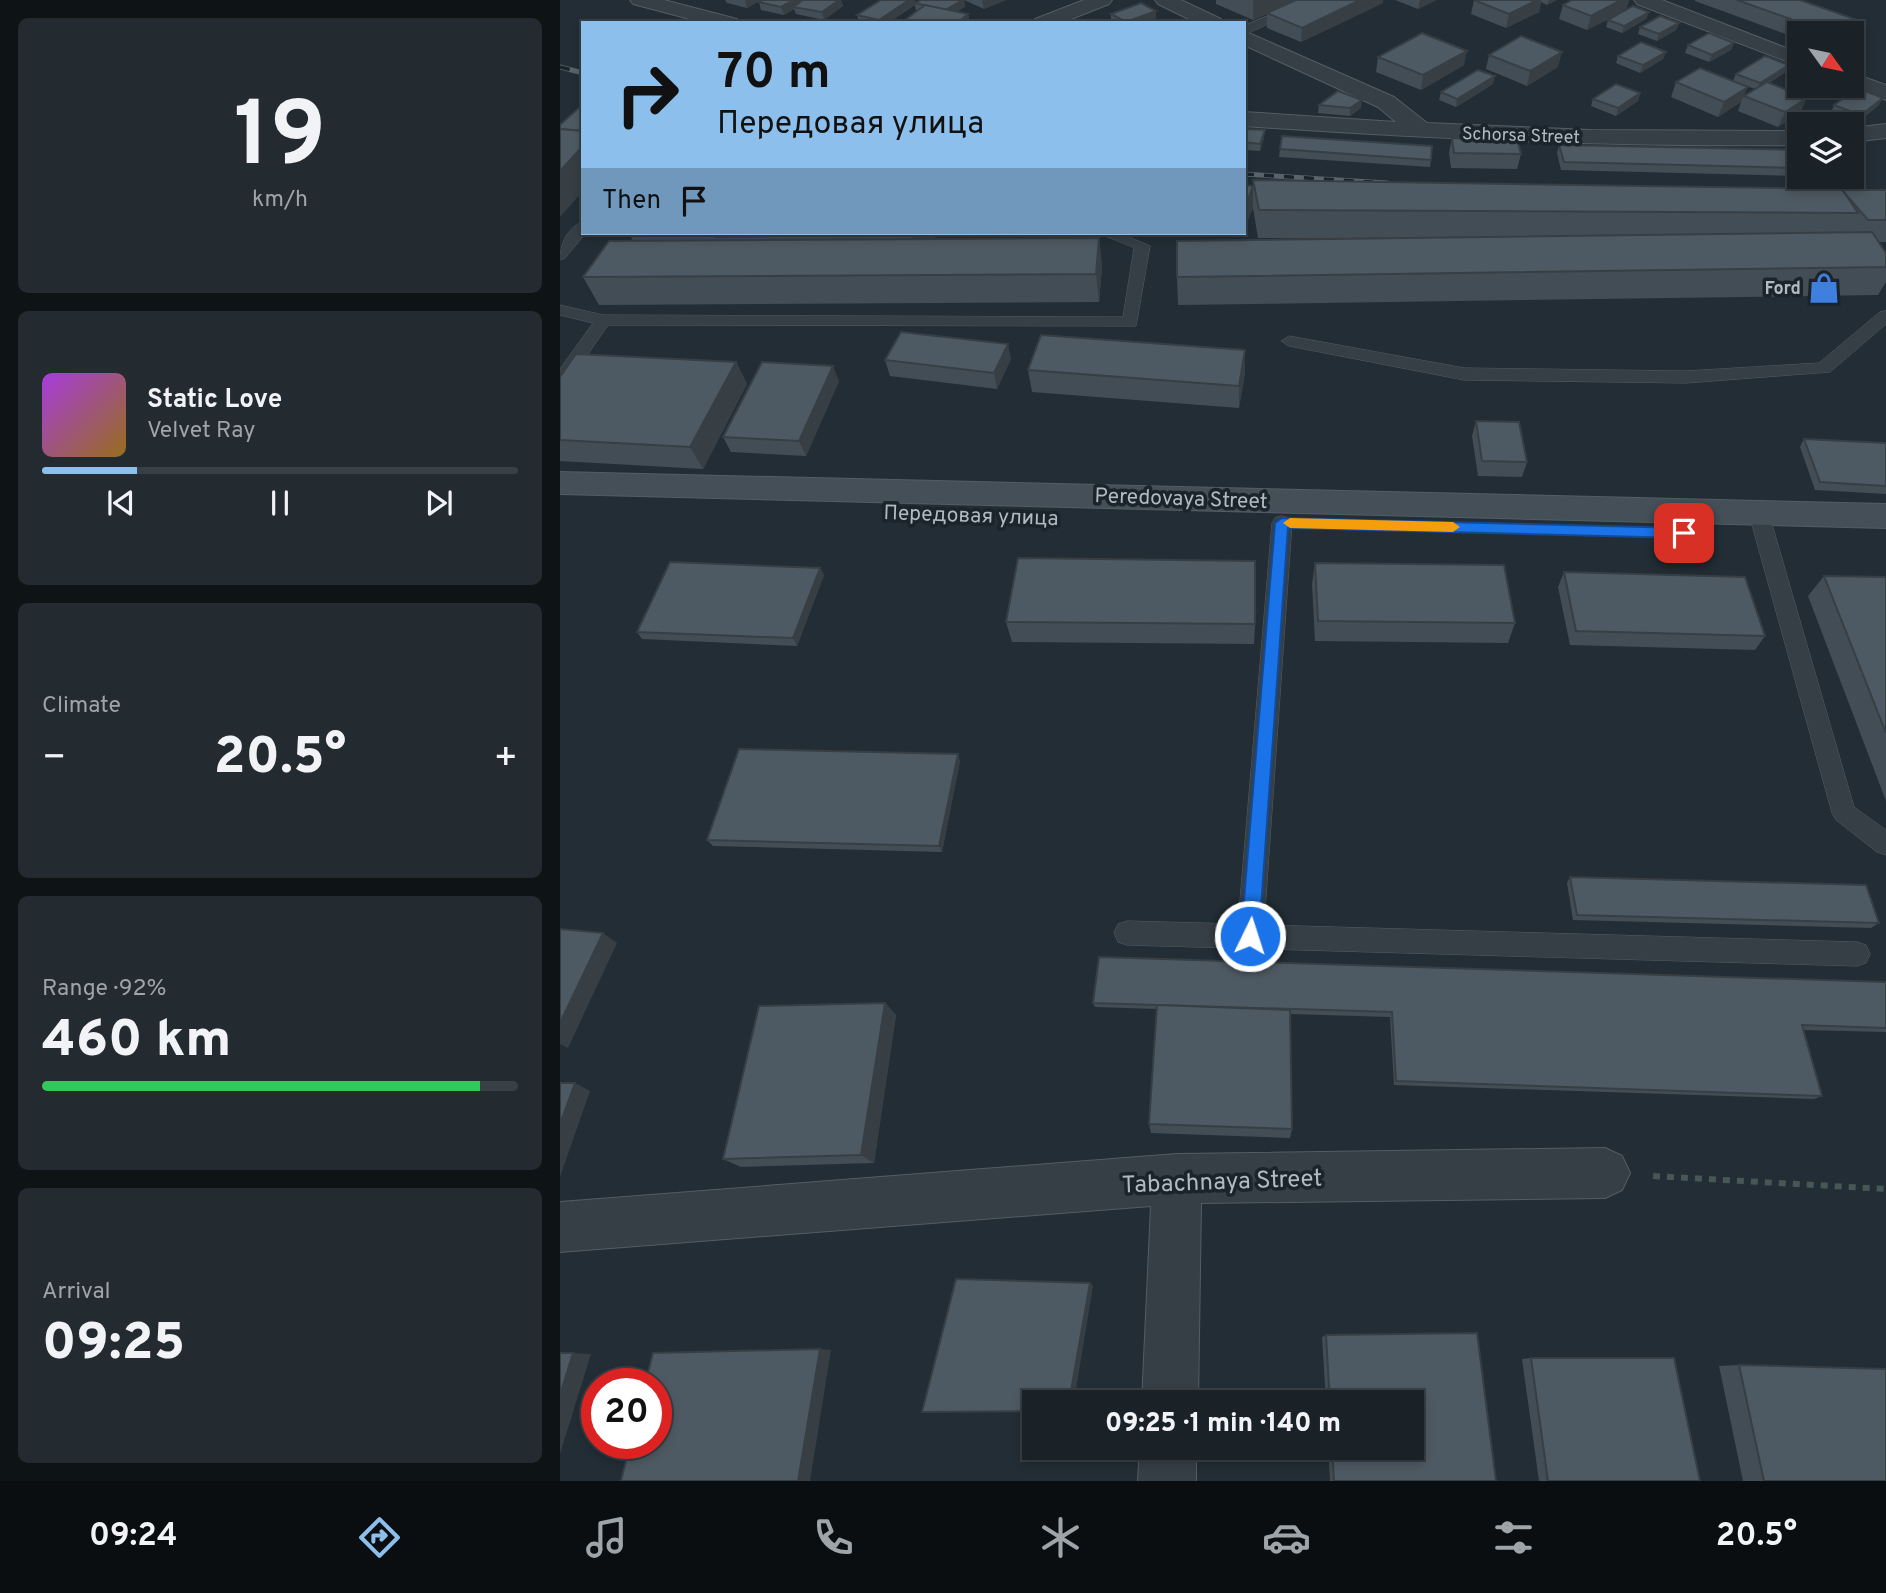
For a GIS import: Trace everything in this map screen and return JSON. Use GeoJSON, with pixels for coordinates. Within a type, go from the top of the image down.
{"type":"FeatureCollection","features":[{"type":"Feature","properties":{"kind":"main road","name":"Peredovaya Street"},"geometry":{"type":"LineString","coordinates":[[560,483],[1762,525],[1886,516]]}},
{"type":"Feature","properties":{"kind":"main road","name":"Передовая улица"},"geometry":{"type":"LineString","coordinates":[[560,504],[1282,523],[1762,525],[1886,536]]}},
{"type":"Feature","properties":{"kind":"street"},"geometry":{"type":"LineString","coordinates":[[640,0],[722,21]]}},
{"type":"Feature","properties":{"kind":"street"},"geometry":{"type":"LineString","coordinates":[[1047,21],[1102,0]]}},
{"type":"Feature","properties":{"kind":"street"},"geometry":{"type":"LineString","coordinates":[[1165,0],[1210,21]]}},
{"type":"Feature","properties":{"kind":"street"},"geometry":{"type":"LineString","coordinates":[[1644,0],[1787,55]]}},
{"type":"Feature","properties":{"kind":"street"},"geometry":{"type":"LineString","coordinates":[[1246,38],[1386,102],[1423,132]]}},
{"type":"Feature","properties":{"kind":"street"},"geometry":{"type":"LineString","coordinates":[[1864,85],[1886,93]]}},
{"type":"Feature","properties":{"kind":"street","name":"Schorsa Street"},"geometry":{"type":"LineString","coordinates":[[1246,119],[1423,132],[1682,141],[1787,138]]}},
{"type":"Feature","properties":{"kind":"street"},"geometry":{"type":"LineString","coordinates":[[1864,134],[1886,131]]}},
{"type":"Feature","properties":{"kind":"street","name":"Tabachnaya Street"},"geometry":{"type":"LineString","coordinates":[[560,1227],[1177,1179],[1605,1173]]}},
{"type":"Feature","properties":{"kind":"street"},"geometry":{"type":"LineString","coordinates":[[1170,1390],[1177,1179]]}},
{"type":"Feature","properties":{"kind":"street"},"geometry":{"type":"LineString","coordinates":[[1167,1481],[1168,1460]]}},
{"type":"Feature","properties":{"kind":"lane"},"geometry":{"type":"LineString","coordinates":[[1246,30],[1315,0]]}},
{"type":"Feature","properties":{"kind":"lane"},"geometry":{"type":"LineString","coordinates":[[560,255],[581,229]]}},
{"type":"Feature","properties":{"kind":"lane"},"geometry":{"type":"LineString","coordinates":[[560,310],[603,320],[1130,322],[1142,246],[1112,235]]}},
{"type":"Feature","properties":{"kind":"lane"},"geometry":{"type":"LineString","coordinates":[[1289,341],[1464,374],[1686,377],[1824,368],[1886,316]]}},
{"type":"Feature","properties":{"kind":"lane"},"geometry":{"type":"LineString","coordinates":[[560,382],[603,320]]}},
{"type":"Feature","properties":{"kind":"lane"},"geometry":{"type":"LineString","coordinates":[[1250,936],[1282,523]]}},
{"type":"Feature","properties":{"kind":"lane"},"geometry":{"type":"LineString","coordinates":[[1762,525],[1844,813],[1886,844]]}},
{"type":"Feature","properties":{"kind":"lane"},"geometry":{"type":"LineString","coordinates":[[1127,933],[1857,954]]}},
{"type":"Feature","properties":{"kind":"path"},"geometry":{"type":"LineString","coordinates":[[1605,1173],[1886,1189]]}},
{"type":"Feature","properties":{"kind":"building"},"geometry":{"type":"Polygon","coordinates":[[[794,0],[781,7],[759,2],[794,0]]]}},
{"type":"Feature","properties":{"kind":"building"},"geometry":{"type":"Polygon","coordinates":[[[803,0],[839,0],[822,12],[793,7],[803,0]]]}},
{"type":"Feature","properties":{"kind":"building"},"geometry":{"type":"Polygon","coordinates":[[[881,0],[909,0],[879,20],[857,15],[881,0]]]}},
{"type":"Feature","properties":{"kind":"building"},"geometry":{"type":"Polygon","coordinates":[[[921,0],[963,0],[945,10],[915,3],[921,0]]]}},
{"type":"Feature","properties":{"kind":"building"},"geometry":{"type":"Polygon","coordinates":[[[1296,0],[1360,0],[1302,28],[1267,13],[1296,0]]]}},
{"type":"Feature","properties":{"kind":"building"},"geometry":{"type":"Polygon","coordinates":[[[1474,0],[1537,0],[1509,14],[1474,0]]]}},
{"type":"Feature","properties":{"kind":"building"},"geometry":{"type":"Polygon","coordinates":[[[1572,0],[1621,0],[1591,16],[1563,5],[1572,0]]]}},
{"type":"Feature","properties":{"kind":"building"},"geometry":{"type":"Polygon","coordinates":[[[1737,0],[1800,0],[1860,21],[1796,21],[1737,0]]]}},
{"type":"Feature","properties":{"kind":"building"},"geometry":{"type":"Polygon","coordinates":[[[1141,3],[1156,11],[1129,21],[1111,14],[1141,3]]]}},
{"type":"Feature","properties":{"kind":"building"},"geometry":{"type":"Polygon","coordinates":[[[925,5],[968,14],[959,21],[904,21],[925,5]]]}},
{"type":"Feature","properties":{"kind":"building"},"geometry":{"type":"Polygon","coordinates":[[[1633,6],[1649,12],[1624,26],[1608,20],[1633,6]]]}},
{"type":"Feature","properties":{"kind":"building"},"geometry":{"type":"Polygon","coordinates":[[[1660,16],[1679,23],[1659,34],[1640,27],[1660,16]]]}},
{"type":"Feature","properties":{"kind":"building"},"geometry":{"type":"Polygon","coordinates":[[[1422,33],[1467,51],[1423,75],[1378,57],[1422,33]]]}},
{"type":"Feature","properties":{"kind":"building"},"geometry":{"type":"Polygon","coordinates":[[[1709,33],[1734,43],[1712,55],[1688,45],[1709,33]]]}},
{"type":"Feature","properties":{"kind":"building"},"geometry":{"type":"Polygon","coordinates":[[[1521,36],[1562,52],[1530,71],[1489,55],[1521,36]]]}},
{"type":"Feature","properties":{"kind":"building"},"geometry":{"type":"Polygon","coordinates":[[[1641,42],[1666,52],[1643,65],[1618,56],[1641,42]]]}},
{"type":"Feature","properties":{"kind":"building"},"geometry":{"type":"Polygon","coordinates":[[[1765,56],[1787,64],[1760,83],[1736,74],[1765,56]]]}},
{"type":"Feature","properties":{"kind":"building"},"geometry":{"type":"Polygon","coordinates":[[[1700,68],[1748,87],[1724,102],[1676,82],[1700,68]]]}},
{"type":"Feature","properties":{"kind":"building"},"geometry":{"type":"Polygon","coordinates":[[[1478,70],[1495,76],[1457,99],[1441,92],[1478,70]]]}},
{"type":"Feature","properties":{"kind":"building"},"geometry":{"type":"Polygon","coordinates":[[[1767,82],[1787,90],[1787,98],[1807,98],[1785,112],[1744,96],[1767,82]]]}},
{"type":"Feature","properties":{"kind":"building"},"geometry":{"type":"Polygon","coordinates":[[[1616,84],[1640,93],[1618,108],[1593,99],[1616,84]]]}},
{"type":"Feature","properties":{"kind":"building"},"geometry":{"type":"Polygon","coordinates":[[[1338,91],[1362,100],[1350,108],[1319,105],[1338,91]]]}},
{"type":"Feature","properties":{"kind":"building"},"geometry":{"type":"Polygon","coordinates":[[[1864,91],[1883,98],[1864,113],[1834,105],[1843,98],[1864,98],[1864,91]]]}},
{"type":"Feature","properties":{"kind":"building"},"geometry":{"type":"Polygon","coordinates":[[[581,106],[581,131],[560,129],[560,125],[581,106]]]}},
{"type":"Feature","properties":{"kind":"building"},"geometry":{"type":"Polygon","coordinates":[[[560,129],[581,131],[581,148],[560,171],[560,129]]]}},
{"type":"Feature","properties":{"kind":"building"},"geometry":{"type":"Polygon","coordinates":[[[1246,129],[1265,130],[1260,144],[1246,142],[1246,129]]]}},
{"type":"Feature","properties":{"kind":"building"},"geometry":{"type":"Polygon","coordinates":[[[1282,136],[1432,146],[1431,160],[1280,149],[1282,136]]]}},
{"type":"Feature","properties":{"kind":"building"},"geometry":{"type":"Polygon","coordinates":[[[1452,138],[1517,139],[1521,154],[1454,153],[1452,138]]]}},
{"type":"Feature","properties":{"kind":"building"},"geometry":{"type":"Polygon","coordinates":[[[1559,145],[1787,150],[1787,168],[1564,162],[1559,145]]]}},
{"type":"Feature","properties":{"kind":"building"},"geometry":{"type":"Polygon","coordinates":[[[1253,180],[1842,189],[1858,213],[1259,210],[1253,180]]]}},
{"type":"Feature","properties":{"kind":"building"},"geometry":{"type":"Polygon","coordinates":[[[1246,185],[1253,186],[1246,205],[1246,185]]]}},
{"type":"Feature","properties":{"kind":"building"},"geometry":{"type":"Polygon","coordinates":[[[1842,190],[1886,190],[1886,220],[1868,220],[1842,190]]]}},
{"type":"Feature","properties":{"kind":"building"},"geometry":{"type":"Polygon","coordinates":[[[1872,232],[1886,253],[1886,267],[1177,277],[1177,241],[1872,232]]]}},
{"type":"Feature","properties":{"kind":"building"},"geometry":{"type":"Polygon","coordinates":[[[716,235],[847,235],[716,237],[716,235]]]}},
{"type":"Feature","properties":{"kind":"building"},"geometry":{"type":"Polygon","coordinates":[[[1099,238],[1096,274],[583,277],[609,241],[1099,238]]]}},
{"type":"Feature","properties":{"kind":"building"},"geometry":{"type":"Polygon","coordinates":[[[901,332],[1008,344],[994,373],[885,360],[901,332]]]}},
{"type":"Feature","properties":{"kind":"building"},"geometry":{"type":"Polygon","coordinates":[[[1041,335],[1245,350],[1239,386],[1028,370],[1041,335]]]}},
{"type":"Feature","properties":{"kind":"building"},"geometry":{"type":"Polygon","coordinates":[[[576,354],[736,362],[690,447],[560,440],[560,377],[576,354]]]}},
{"type":"Feature","properties":{"kind":"building"},"geometry":{"type":"Polygon","coordinates":[[[762,362],[833,366],[799,441],[723,437],[762,362]]]}},
{"type":"Feature","properties":{"kind":"building"},"geometry":{"type":"Polygon","coordinates":[[[1476,421],[1519,422],[1527,462],[1482,461],[1476,421]]]}},
{"type":"Feature","properties":{"kind":"building"},"geometry":{"type":"Polygon","coordinates":[[[1804,439],[1886,443],[1886,486],[1820,482],[1804,439]]]}},
{"type":"Feature","properties":{"kind":"building"},"geometry":{"type":"Polygon","coordinates":[[[1018,558],[1255,561],[1255,624],[1006,622],[1018,558]]]}},
{"type":"Feature","properties":{"kind":"building"},"geometry":{"type":"Polygon","coordinates":[[[670,562],[820,568],[793,638],[637,632],[670,562]]]}},
{"type":"Feature","properties":{"kind":"building"},"geometry":{"type":"Polygon","coordinates":[[[1315,563],[1504,565],[1515,623],[1318,621],[1315,563]]]}},
{"type":"Feature","properties":{"kind":"building"},"geometry":{"type":"Polygon","coordinates":[[[1564,572],[1745,577],[1765,636],[1576,631],[1564,572]]]}},
{"type":"Feature","properties":{"kind":"building"},"geometry":{"type":"Polygon","coordinates":[[[1824,576],[1886,577],[1886,733],[1824,576]]]}},
{"type":"Feature","properties":{"kind":"building"},"geometry":{"type":"Polygon","coordinates":[[[739,749],[958,754],[939,846],[707,840],[739,749]]]}},
{"type":"Feature","properties":{"kind":"building"},"geometry":{"type":"Polygon","coordinates":[[[1570,877],[1866,885],[1879,923],[1577,915],[1570,877]]]}},
{"type":"Feature","properties":{"kind":"building"},"geometry":{"type":"Polygon","coordinates":[[[560,929],[603,933],[560,1023],[560,929]]]}},
{"type":"Feature","properties":{"kind":"building"},"geometry":{"type":"Polygon","coordinates":[[[1099,957],[1886,982],[1886,1028],[1802,1025],[1822,1096],[1396,1081],[1392,1012],[1093,1003],[1099,957]]]}},
{"type":"Feature","properties":{"kind":"building"},"geometry":{"type":"Polygon","coordinates":[[[885,1003],[861,1155],[723,1159],[759,1006],[885,1003]]]}},
{"type":"Feature","properties":{"kind":"building"},"geometry":{"type":"Polygon","coordinates":[[[1157,1005],[1290,1010],[1292,1129],[1149,1124],[1157,1005]]]}},
{"type":"Feature","properties":{"kind":"building"},"geometry":{"type":"Polygon","coordinates":[[[560,1083],[575,1083],[560,1124],[560,1083]]]}},
{"type":"Feature","properties":{"kind":"building"},"geometry":{"type":"Polygon","coordinates":[[[956,1279],[1090,1283],[1071,1390],[1022,1390],[1022,1411],[922,1412],[956,1279]]]}},
{"type":"Feature","properties":{"kind":"building"},"geometry":{"type":"Polygon","coordinates":[[[1477,1333],[1496,1481],[1334,1481],[1333,1460],[1424,1460],[1424,1390],[1329,1390],[1326,1335],[1477,1333]]]}},
{"type":"Feature","properties":{"kind":"building"},"geometry":{"type":"Polygon","coordinates":[[[820,1349],[798,1481],[621,1481],[626,1459],[672,1459],[672,1368],[649,1368],[653,1353],[820,1349]]]}},
{"type":"Feature","properties":{"kind":"building"},"geometry":{"type":"Polygon","coordinates":[[[560,1353],[573,1353],[560,1395],[560,1353]]]}},
{"type":"Feature","properties":{"kind":"building"},"geometry":{"type":"Polygon","coordinates":[[[1531,1358],[1674,1358],[1700,1481],[1548,1481],[1531,1358]]]}},
{"type":"Feature","properties":{"kind":"building"},"geometry":{"type":"Polygon","coordinates":[[[1739,1365],[1886,1369],[1886,1481],[1764,1481],[1739,1365]]]}},
{"type":"Feature","properties":{"kind":"railway"},"geometry":{"type":"LineString","coordinates":[[560,67],[581,72]]}},
{"type":"Feature","properties":{"kind":"railway"},"geometry":{"type":"LineString","coordinates":[[1246,174],[1387,183]]}},
{"type":"Feature","properties":{"kind":"slow traffic"},"geometry":{"type":"LineString","coordinates":[[1290,523],[1453,527]]}},
{"type":"Feature","properties":{"kind":"place","name":"Ford"},"geometry":{"type":"Point","coordinates":[1824,288]}},
{"type":"Feature","properties":{"kind":"route"},"geometry":{"type":"LineString","coordinates":[[1250,936],[1282,523],[1684,533]]}}]}
